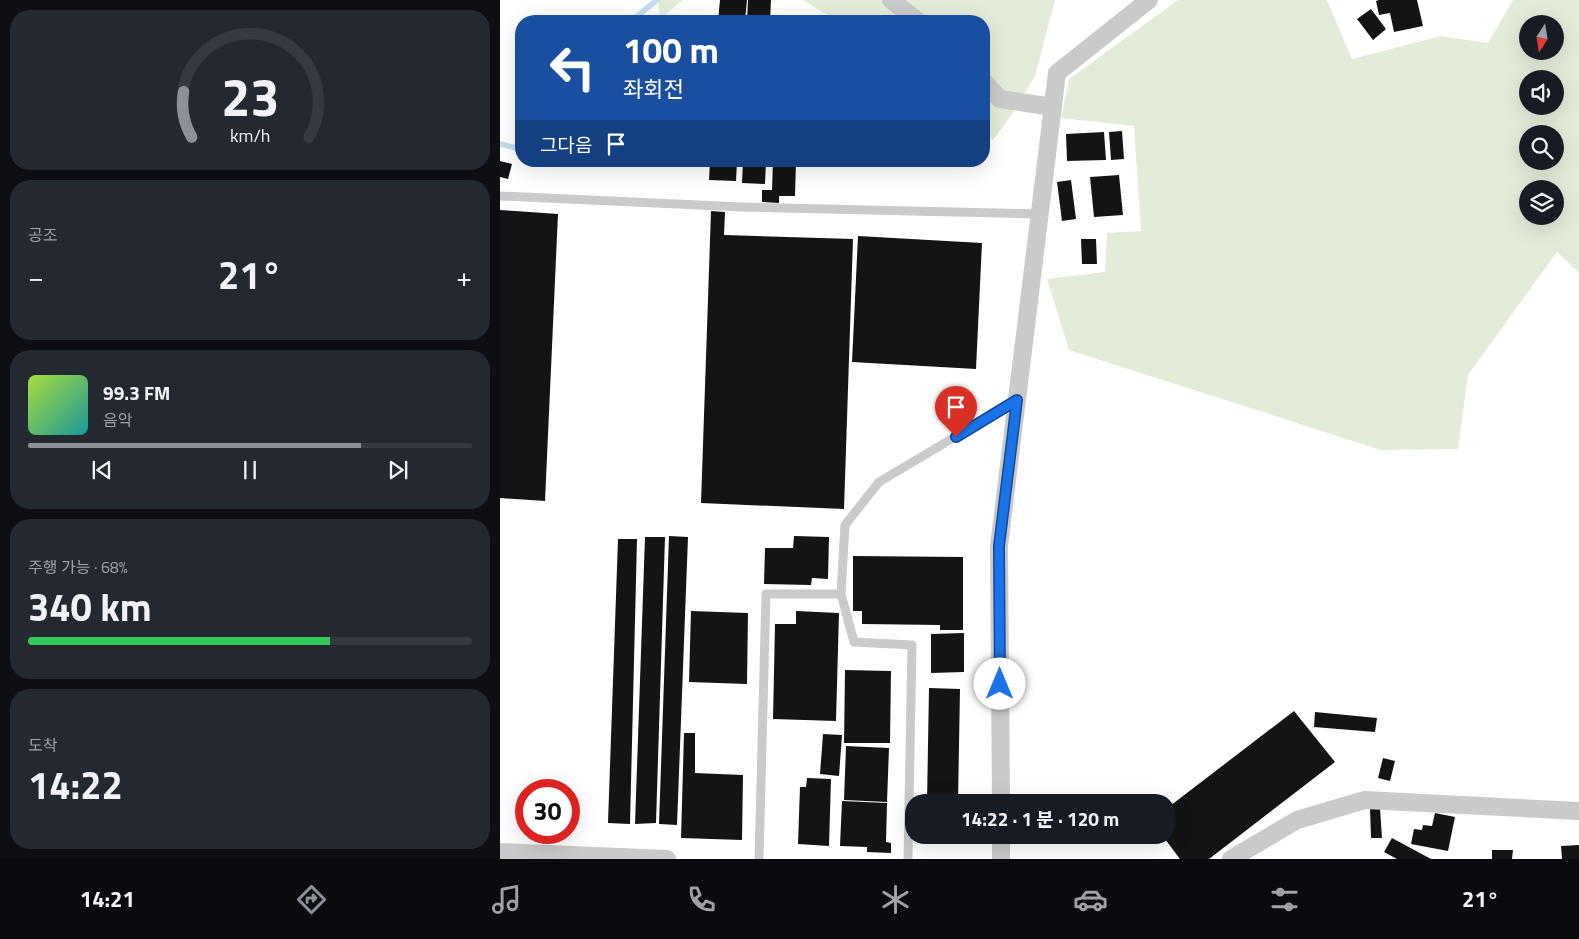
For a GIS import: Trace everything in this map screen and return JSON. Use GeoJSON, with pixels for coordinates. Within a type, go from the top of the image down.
{"type":"FeatureCollection","features":[{"type":"Feature","properties":{"kind":"street"},"geometry":{"type":"LineString","coordinates":[[892,0],[911,15]]}},
{"type":"Feature","properties":{"kind":"street"},"geometry":{"type":"LineString","coordinates":[[1001,794],[999,546],[1057,73],[1148,0]]}},
{"type":"Feature","properties":{"kind":"street"},"geometry":{"type":"LineString","coordinates":[[990,89],[1000,100],[1053,107]]}},
{"type":"Feature","properties":{"kind":"street"},"geometry":{"type":"LineString","coordinates":[[1231,859],[1297,820],[1365,800],[1579,811]]}},
{"type":"Feature","properties":{"kind":"street"},"geometry":{"type":"LineString","coordinates":[[1001,844],[1001,859]]}},
{"type":"Feature","properties":{"kind":"street"},"geometry":{"type":"LineString","coordinates":[[500,852],[667,859]]}},
{"type":"Feature","properties":{"kind":"lane"},"geometry":{"type":"LineString","coordinates":[[500,196],[742,206],[1040,214]]}},
{"type":"Feature","properties":{"kind":"lane"},"geometry":{"type":"LineString","coordinates":[[908,859],[912,645],[854,642],[841,594],[845,525],[879,482],[1017,400]]}},
{"type":"Feature","properties":{"kind":"lane"},"geometry":{"type":"LineString","coordinates":[[759,859],[766,594],[841,594]]}},
{"type":"Feature","properties":{"kind":"green space"},"geometry":{"type":"Polygon","coordinates":[[[658,0],[683,0],[665,15],[660,15],[658,0]]]}},
{"type":"Feature","properties":{"kind":"green space"},"geometry":{"type":"Polygon","coordinates":[[[803,0],[1055,0],[1035,76],[1010,117],[993,140],[990,137],[990,15],[827,15],[803,0]]]}},
{"type":"Feature","properties":{"kind":"green space"},"geometry":{"type":"Polygon","coordinates":[[[1178,0],[1327,0],[1352,59],[1441,36],[1488,43],[1513,0],[1579,0],[1579,273],[1557,252],[1468,375],[1458,449],[1381,450],[1069,350],[1047,279],[1105,272],[1107,233],[1141,231],[1134,126],[1061,118],[1069,79],[1178,0]]]}},
{"type":"Feature","properties":{"kind":"building"},"geometry":{"type":"Polygon","coordinates":[[[720,0],[747,0],[746,15],[719,15],[720,0]]]}},
{"type":"Feature","properties":{"kind":"building"},"geometry":{"type":"Polygon","coordinates":[[[748,0],[771,0],[770,15],[747,15],[748,0]]]}},
{"type":"Feature","properties":{"kind":"building"},"geometry":{"type":"Polygon","coordinates":[[[1417,0],[1423,26],[1394,32],[1390,13],[1379,15],[1376,1],[1417,0]]]}},
{"type":"Feature","properties":{"kind":"building"},"geometry":{"type":"Polygon","coordinates":[[[1371,9],[1386,29],[1373,40],[1357,19],[1371,9]]]}},
{"type":"Feature","properties":{"kind":"building"},"geometry":{"type":"Polygon","coordinates":[[[1122,131],[1124,159],[1111,160],[1109,132],[1122,131]]]}},
{"type":"Feature","properties":{"kind":"building"},"geometry":{"type":"Polygon","coordinates":[[[1104,132],[1106,160],[1067,161],[1066,134],[1104,132]]]}},
{"type":"Feature","properties":{"kind":"building"},"geometry":{"type":"Polygon","coordinates":[[[500,161],[512,164],[508,179],[500,177],[500,161]]]}},
{"type":"Feature","properties":{"kind":"building"},"geometry":{"type":"Polygon","coordinates":[[[710,167],[737,167],[736,181],[709,180],[710,167]]]}},
{"type":"Feature","properties":{"kind":"building"},"geometry":{"type":"Polygon","coordinates":[[[743,167],[766,167],[765,184],[742,183],[743,167]]]}},
{"type":"Feature","properties":{"kind":"building"},"geometry":{"type":"Polygon","coordinates":[[[773,167],[796,167],[795,196],[779,196],[779,203],[762,202],[762,190],[772,190],[773,167]]]}},
{"type":"Feature","properties":{"kind":"building"},"geometry":{"type":"Polygon","coordinates":[[[1119,175],[1123,215],[1094,217],[1090,177],[1119,175]]]}},
{"type":"Feature","properties":{"kind":"building"},"geometry":{"type":"Polygon","coordinates":[[[1071,180],[1076,219],[1062,221],[1057,182],[1071,180]]]}},
{"type":"Feature","properties":{"kind":"building"},"geometry":{"type":"Polygon","coordinates":[[[500,210],[558,214],[545,501],[500,498],[500,210]]]}},
{"type":"Feature","properties":{"kind":"building"},"geometry":{"type":"Polygon","coordinates":[[[711,211],[725,212],[724,235],[853,239],[844,509],[701,503],[711,211]]]}},
{"type":"Feature","properties":{"kind":"building"},"geometry":{"type":"Polygon","coordinates":[[[858,236],[982,243],[976,369],[852,362],[858,236]]]}},
{"type":"Feature","properties":{"kind":"building"},"geometry":{"type":"Polygon","coordinates":[[[1081,239],[1096,239],[1097,264],[1082,264],[1081,239]]]}},
{"type":"Feature","properties":{"kind":"building"},"geometry":{"type":"Polygon","coordinates":[[[669,536],[688,537],[677,825],[659,824],[669,536]]]}},
{"type":"Feature","properties":{"kind":"building"},"geometry":{"type":"Polygon","coordinates":[[[794,536],[829,537],[828,579],[812,578],[811,585],[764,584],[765,548],[793,548],[794,536]]]}},
{"type":"Feature","properties":{"kind":"building"},"geometry":{"type":"Polygon","coordinates":[[[645,537],[665,537],[656,823],[635,824],[645,537]]]}},
{"type":"Feature","properties":{"kind":"building"},"geometry":{"type":"Polygon","coordinates":[[[618,539],[637,539],[630,824],[608,823],[618,539]]]}},
{"type":"Feature","properties":{"kind":"building"},"geometry":{"type":"Polygon","coordinates":[[[853,556],[963,557],[963,630],[940,630],[940,625],[862,624],[862,611],[853,611],[853,556]]]}},
{"type":"Feature","properties":{"kind":"building"},"geometry":{"type":"Polygon","coordinates":[[[691,611],[748,613],[747,684],[689,682],[691,611]]]}},
{"type":"Feature","properties":{"kind":"building"},"geometry":{"type":"Polygon","coordinates":[[[796,611],[839,613],[836,721],[773,719],[775,624],[796,624],[796,611]]]}},
{"type":"Feature","properties":{"kind":"building"},"geometry":{"type":"Polygon","coordinates":[[[964,633],[964,672],[931,673],[931,634],[964,633]]]}},
{"type":"Feature","properties":{"kind":"building"},"geometry":{"type":"Polygon","coordinates":[[[845,670],[891,671],[890,743],[844,743],[845,670]]]}},
{"type":"Feature","properties":{"kind":"building"},"geometry":{"type":"Polygon","coordinates":[[[929,688],[960,689],[958,794],[927,794],[929,688]]]}},
{"type":"Feature","properties":{"kind":"building"},"geometry":{"type":"Polygon","coordinates":[[[1294,711],[1335,762],[1209,859],[1180,859],[1169,844],[1175,844],[1175,802],[1294,711]]]}},
{"type":"Feature","properties":{"kind":"building"},"geometry":{"type":"Polygon","coordinates":[[[1315,712],[1377,718],[1375,732],[1314,727],[1315,712]]]}},
{"type":"Feature","properties":{"kind":"building"},"geometry":{"type":"Polygon","coordinates":[[[684,733],[695,733],[695,773],[743,775],[742,840],[681,838],[684,733]]]}},
{"type":"Feature","properties":{"kind":"building"},"geometry":{"type":"Polygon","coordinates":[[[823,734],[842,735],[839,776],[820,774],[823,734]]]}},
{"type":"Feature","properties":{"kind":"building"},"geometry":{"type":"Polygon","coordinates":[[[846,746],[889,748],[887,802],[844,800],[846,746]]]}},
{"type":"Feature","properties":{"kind":"building"},"geometry":{"type":"Polygon","coordinates":[[[1383,758],[1395,761],[1390,781],[1378,778],[1383,758]]]}},
{"type":"Feature","properties":{"kind":"building"},"geometry":{"type":"Polygon","coordinates":[[[807,778],[831,779],[829,846],[798,844],[800,787],[806,787],[807,778]]]}},
{"type":"Feature","properties":{"kind":"building"},"geometry":{"type":"Polygon","coordinates":[[[842,801],[887,803],[886,842],[891,843],[891,853],[867,852],[867,847],[840,846],[842,801]]]}},
{"type":"Feature","properties":{"kind":"building"},"geometry":{"type":"Polygon","coordinates":[[[1370,808],[1380,808],[1382,838],[1371,838],[1370,808]]]}},
{"type":"Feature","properties":{"kind":"building"},"geometry":{"type":"Polygon","coordinates":[[[1435,813],[1455,817],[1448,851],[1411,844],[1414,829],[1422,830],[1423,825],[1432,826],[1435,813]]]}},
{"type":"Feature","properties":{"kind":"building"},"geometry":{"type":"Polygon","coordinates":[[[1392,838],[1431,859],[1397,859],[1384,852],[1392,838]]]}},
{"type":"Feature","properties":{"kind":"building"},"geometry":{"type":"Polygon","coordinates":[[[1579,845],[1579,859],[1562,859],[1561,846],[1579,845]]]}},
{"type":"Feature","properties":{"kind":"building"},"geometry":{"type":"Polygon","coordinates":[[[1492,850],[1513,850],[1512,859],[1492,859],[1492,850]]]}},
{"type":"Feature","properties":{"kind":"waterway"},"geometry":{"type":"LineString","coordinates":[[638,15],[657,0]]}},
{"type":"Feature","properties":{"kind":"waterway"},"geometry":{"type":"LineString","coordinates":[[500,144],[515,148]]}},
{"type":"Feature","properties":{"kind":"route"},"geometry":{"type":"LineString","coordinates":[[956,437],[1017,400],[999,546],[1000,684]]}}]}
